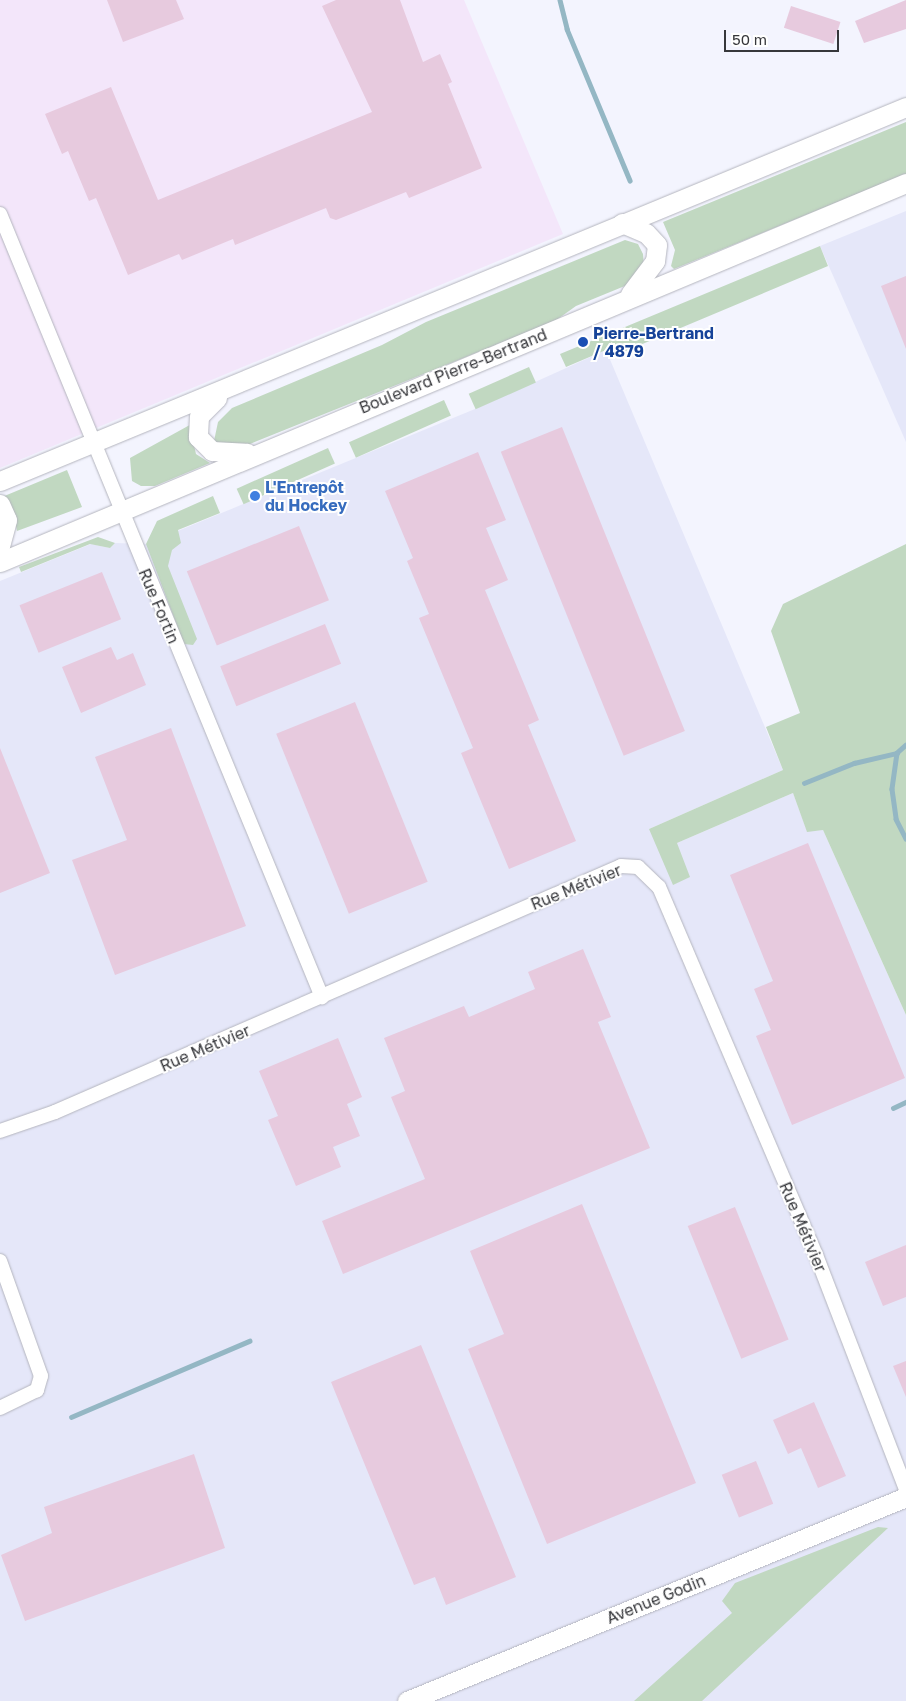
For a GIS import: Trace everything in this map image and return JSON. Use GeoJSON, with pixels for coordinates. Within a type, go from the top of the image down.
{"type":"FeatureCollection","features":[{"type":"Feature","properties":{"kind":"main road"},"geometry":{"type":"LineString","coordinates":[[0,481],[228,389],[622,223],[906,107]]}},
{"type":"Feature","properties":{"kind":"main road","name":"Boulevard Pierre-Bertrand"},"geometry":{"type":"LineString","coordinates":[[0,562],[120,513],[256,452],[906,183]]}},
{"type":"Feature","properties":{"kind":"main road"},"geometry":{"type":"LineString","coordinates":[[622,223],[646,233],[656,243],[657,252],[646,276],[626,299]]}},
{"type":"Feature","properties":{"kind":"main road"},"geometry":{"type":"LineString","coordinates":[[228,389],[199,416],[198,437],[212,451],[256,452]]}},
{"type":"Feature","properties":{"kind":"main road"},"geometry":{"type":"LineString","coordinates":[[0,504],[6,520],[0,546]]}},
{"type":"Feature","properties":{"kind":"main road","name":"Avenue Godin"},"geometry":{"type":"LineString","coordinates":[[406,1701],[906,1497]]}},
{"type":"Feature","properties":{"kind":"street","name":"Rue Fortin"},"geometry":{"type":"LineString","coordinates":[[0,214],[120,513],[322,997]]}},
{"type":"Feature","properties":{"kind":"street","name":"Rue Métivier"},"geometry":{"type":"LineString","coordinates":[[0,1131],[55,1112],[621,866],[638,867],[651,875],[659,887],[816,1255],[906,1489]]}},
{"type":"Feature","properties":{"kind":"street"},"geometry":{"type":"LineString","coordinates":[[0,1261],[41,1376],[37,1390],[0,1408]]}},
{"type":"Feature","properties":{"kind":"shaded area"},"geometry":{"type":"Polygon","coordinates":[[[0,0],[464,0],[563,234],[0,468],[0,0]]]}},
{"type":"Feature","properties":{"kind":"shaded area"},"geometry":{"type":"Polygon","coordinates":[[[906,211],[906,442],[820,246],[906,211]]]}},
{"type":"Feature","properties":{"kind":"shaded area"},"geometry":{"type":"Polygon","coordinates":[[[606,350],[783,770],[649,829],[677,843],[793,793],[807,831],[823,830],[906,1015],[906,1701],[0,1701],[0,581],[91,544],[110,548],[115,543],[146,544],[475,409],[606,350]]]}},
{"type":"Feature","properties":{"kind":"green space"},"geometry":{"type":"Polygon","coordinates":[[[906,122],[906,174],[674,269],[671,266],[675,250],[663,222],[906,122]]]}},
{"type":"Feature","properties":{"kind":"green space"},"geometry":{"type":"Polygon","coordinates":[[[625,240],[638,244],[643,254],[644,268],[637,281],[576,306],[555,321],[245,446],[231,450],[214,441],[218,422],[232,408],[382,345],[426,322],[625,240]]]}},
{"type":"Feature","properties":{"kind":"green space"},"geometry":{"type":"Polygon","coordinates":[[[820,246],[828,266],[609,358],[606,350],[566,367],[560,354],[820,246]]]}},
{"type":"Feature","properties":{"kind":"green space"},"geometry":{"type":"Polygon","coordinates":[[[529,367],[536,383],[476,409],[469,394],[529,367]]]}},
{"type":"Feature","properties":{"kind":"green space"},"geometry":{"type":"Polygon","coordinates":[[[444,400],[451,416],[356,458],[349,442],[444,400]]]}},
{"type":"Feature","properties":{"kind":"green space"},"geometry":{"type":"Polygon","coordinates":[[[197,421],[193,441],[196,454],[210,463],[155,486],[141,486],[132,481],[130,458],[197,421]]]}},
{"type":"Feature","properties":{"kind":"green space"},"geometry":{"type":"Polygon","coordinates":[[[328,448],[335,464],[244,504],[237,489],[328,448]]]}},
{"type":"Feature","properties":{"kind":"green space"},"geometry":{"type":"Polygon","coordinates":[[[67,470],[82,507],[17,531],[12,509],[2,497],[67,470]]]}},
{"type":"Feature","properties":{"kind":"green space"},"geometry":{"type":"Polygon","coordinates":[[[213,496],[220,513],[178,530],[181,543],[172,550],[168,566],[197,639],[193,645],[184,644],[146,544],[157,521],[213,496]]]}},
{"type":"Feature","properties":{"kind":"green space"},"geometry":{"type":"Polygon","coordinates":[[[98,537],[115,543],[110,548],[90,544],[21,572],[19,567],[98,537]]]}},
{"type":"Feature","properties":{"kind":"green space"},"geometry":{"type":"Polygon","coordinates":[[[906,544],[906,1015],[823,830],[807,832],[793,793],[677,843],[690,877],[673,885],[649,829],[783,770],[766,727],[800,713],[771,631],[783,604],[906,544]]]}},
{"type":"Feature","properties":{"kind":"green space"},"geometry":{"type":"Polygon","coordinates":[[[878,1527],[888,1528],[702,1701],[634,1701],[732,1613],[722,1601],[735,1583],[878,1527]]]}},
{"type":"Feature","properties":{"kind":"building"},"geometry":{"type":"Polygon","coordinates":[[[107,0],[176,0],[184,19],[123,42],[107,0]]]}},
{"type":"Feature","properties":{"kind":"building"},"geometry":{"type":"Polygon","coordinates":[[[336,0],[400,0],[423,62],[440,54],[452,82],[448,84],[482,168],[409,198],[406,192],[336,220],[330,218],[326,208],[235,245],[233,239],[182,260],[179,254],[128,275],[96,198],[89,201],[68,151],[62,154],[45,114],[111,87],[158,200],[372,112],[322,6],[336,0]]]}},
{"type":"Feature","properties":{"kind":"building"},"geometry":{"type":"Polygon","coordinates":[[[906,0],[906,29],[864,43],[855,21],[906,0]]]}},
{"type":"Feature","properties":{"kind":"building"},"geometry":{"type":"Polygon","coordinates":[[[791,6],[840,22],[833,44],[784,28],[791,6]]]}},
{"type":"Feature","properties":{"kind":"building"},"geometry":{"type":"Polygon","coordinates":[[[906,276],[906,349],[881,286],[906,276]]]}},
{"type":"Feature","properties":{"kind":"building"},"geometry":{"type":"Polygon","coordinates":[[[562,427],[685,731],[624,756],[501,452],[562,427]]]}},
{"type":"Feature","properties":{"kind":"building"},"geometry":{"type":"Polygon","coordinates":[[[478,452],[506,520],[486,528],[508,580],[485,590],[539,720],[528,725],[576,841],[509,869],[461,753],[473,748],[419,618],[429,614],[407,561],[413,558],[385,491],[478,452]]]}},
{"type":"Feature","properties":{"kind":"building"},"geometry":{"type":"Polygon","coordinates":[[[299,526],[329,600],[217,646],[187,571],[299,526]]]}},
{"type":"Feature","properties":{"kind":"building"},"geometry":{"type":"Polygon","coordinates":[[[102,572],[121,619],[39,653],[19,605],[102,572]]]}},
{"type":"Feature","properties":{"kind":"building"},"geometry":{"type":"Polygon","coordinates":[[[325,624],[341,664],[236,706],[220,666],[325,624]]]}},
{"type":"Feature","properties":{"kind":"building"},"geometry":{"type":"Polygon","coordinates":[[[111,647],[117,660],[133,653],[146,685],[81,713],[62,667],[111,647]]]}},
{"type":"Feature","properties":{"kind":"building"},"geometry":{"type":"Polygon","coordinates":[[[355,702],[428,882],[349,914],[276,734],[355,702]]]}},
{"type":"Feature","properties":{"kind":"building"},"geometry":{"type":"Polygon","coordinates":[[[171,728],[246,926],[115,975],[72,860],[127,840],[95,757],[171,728]]]}},
{"type":"Feature","properties":{"kind":"building"},"geometry":{"type":"Polygon","coordinates":[[[0,748],[50,873],[0,893],[0,748]]]}},
{"type":"Feature","properties":{"kind":"building"},"geometry":{"type":"Polygon","coordinates":[[[808,843],[905,1078],[792,1125],[756,1036],[771,1030],[754,989],[773,981],[730,875],[808,843]]]}},
{"type":"Feature","properties":{"kind":"building"},"geometry":{"type":"Polygon","coordinates":[[[583,949],[611,1017],[598,1022],[650,1148],[343,1274],[322,1221],[425,1179],[391,1097],[405,1091],[384,1038],[464,1006],[469,1017],[535,989],[528,972],[583,949]]]}},
{"type":"Feature","properties":{"kind":"building"},"geometry":{"type":"Polygon","coordinates":[[[338,1038],[362,1097],[347,1104],[360,1136],[333,1147],[341,1167],[296,1186],[268,1120],[278,1116],[259,1071],[338,1038]]]}},
{"type":"Feature","properties":{"kind":"building"},"geometry":{"type":"Polygon","coordinates":[[[582,1204],[696,1483],[547,1544],[468,1349],[504,1334],[470,1251],[582,1204]]]}},
{"type":"Feature","properties":{"kind":"building"},"geometry":{"type":"Polygon","coordinates":[[[735,1207],[789,1340],[741,1359],[688,1226],[735,1207]]]}},
{"type":"Feature","properties":{"kind":"building"},"geometry":{"type":"Polygon","coordinates":[[[906,1245],[906,1297],[883,1306],[865,1262],[906,1245]]]}},
{"type":"Feature","properties":{"kind":"building"},"geometry":{"type":"Polygon","coordinates":[[[421,1345],[516,1577],[446,1605],[435,1577],[414,1585],[331,1382],[421,1345]]]}},
{"type":"Feature","properties":{"kind":"building"},"geometry":{"type":"Polygon","coordinates":[[[906,1361],[906,1397],[893,1366],[906,1361]]]}},
{"type":"Feature","properties":{"kind":"building"},"geometry":{"type":"Polygon","coordinates":[[[814,1402],[846,1476],[818,1488],[801,1448],[788,1454],[773,1420],[814,1402]]]}},
{"type":"Feature","properties":{"kind":"building"},"geometry":{"type":"Polygon","coordinates":[[[194,1454],[225,1548],[25,1621],[1,1555],[52,1533],[44,1507],[194,1454]]]}},
{"type":"Feature","properties":{"kind":"building"},"geometry":{"type":"Polygon","coordinates":[[[756,1461],[773,1504],[739,1518],[722,1475],[756,1461]]]}},
{"type":"Feature","properties":{"kind":"waterway"},"geometry":{"type":"LineString","coordinates":[[560,0],[567,29],[630,180]]}},
{"type":"Feature","properties":{"kind":"waterway"},"geometry":{"type":"LineString","coordinates":[[906,745],[897,753],[892,789],[896,819],[906,839]]}},
{"type":"Feature","properties":{"kind":"waterway"},"geometry":{"type":"LineString","coordinates":[[804,783],[854,763],[897,753]]}},
{"type":"Feature","properties":{"kind":"waterway"},"geometry":{"type":"LineString","coordinates":[[893,1108],[906,1102]]}},
{"type":"Feature","properties":{"kind":"waterway"},"geometry":{"type":"LineString","coordinates":[[71,1417],[249,1341]]}},
{"type":"Feature","properties":{"kind":"place","name":"Pierre-Bertrand / 4879"},"geometry":{"type":"Point","coordinates":[583,342]}},
{"type":"Feature","properties":{"kind":"place","name":"L'Entrepôt du Hockey"},"geometry":{"type":"Point","coordinates":[255,496]}}]}
